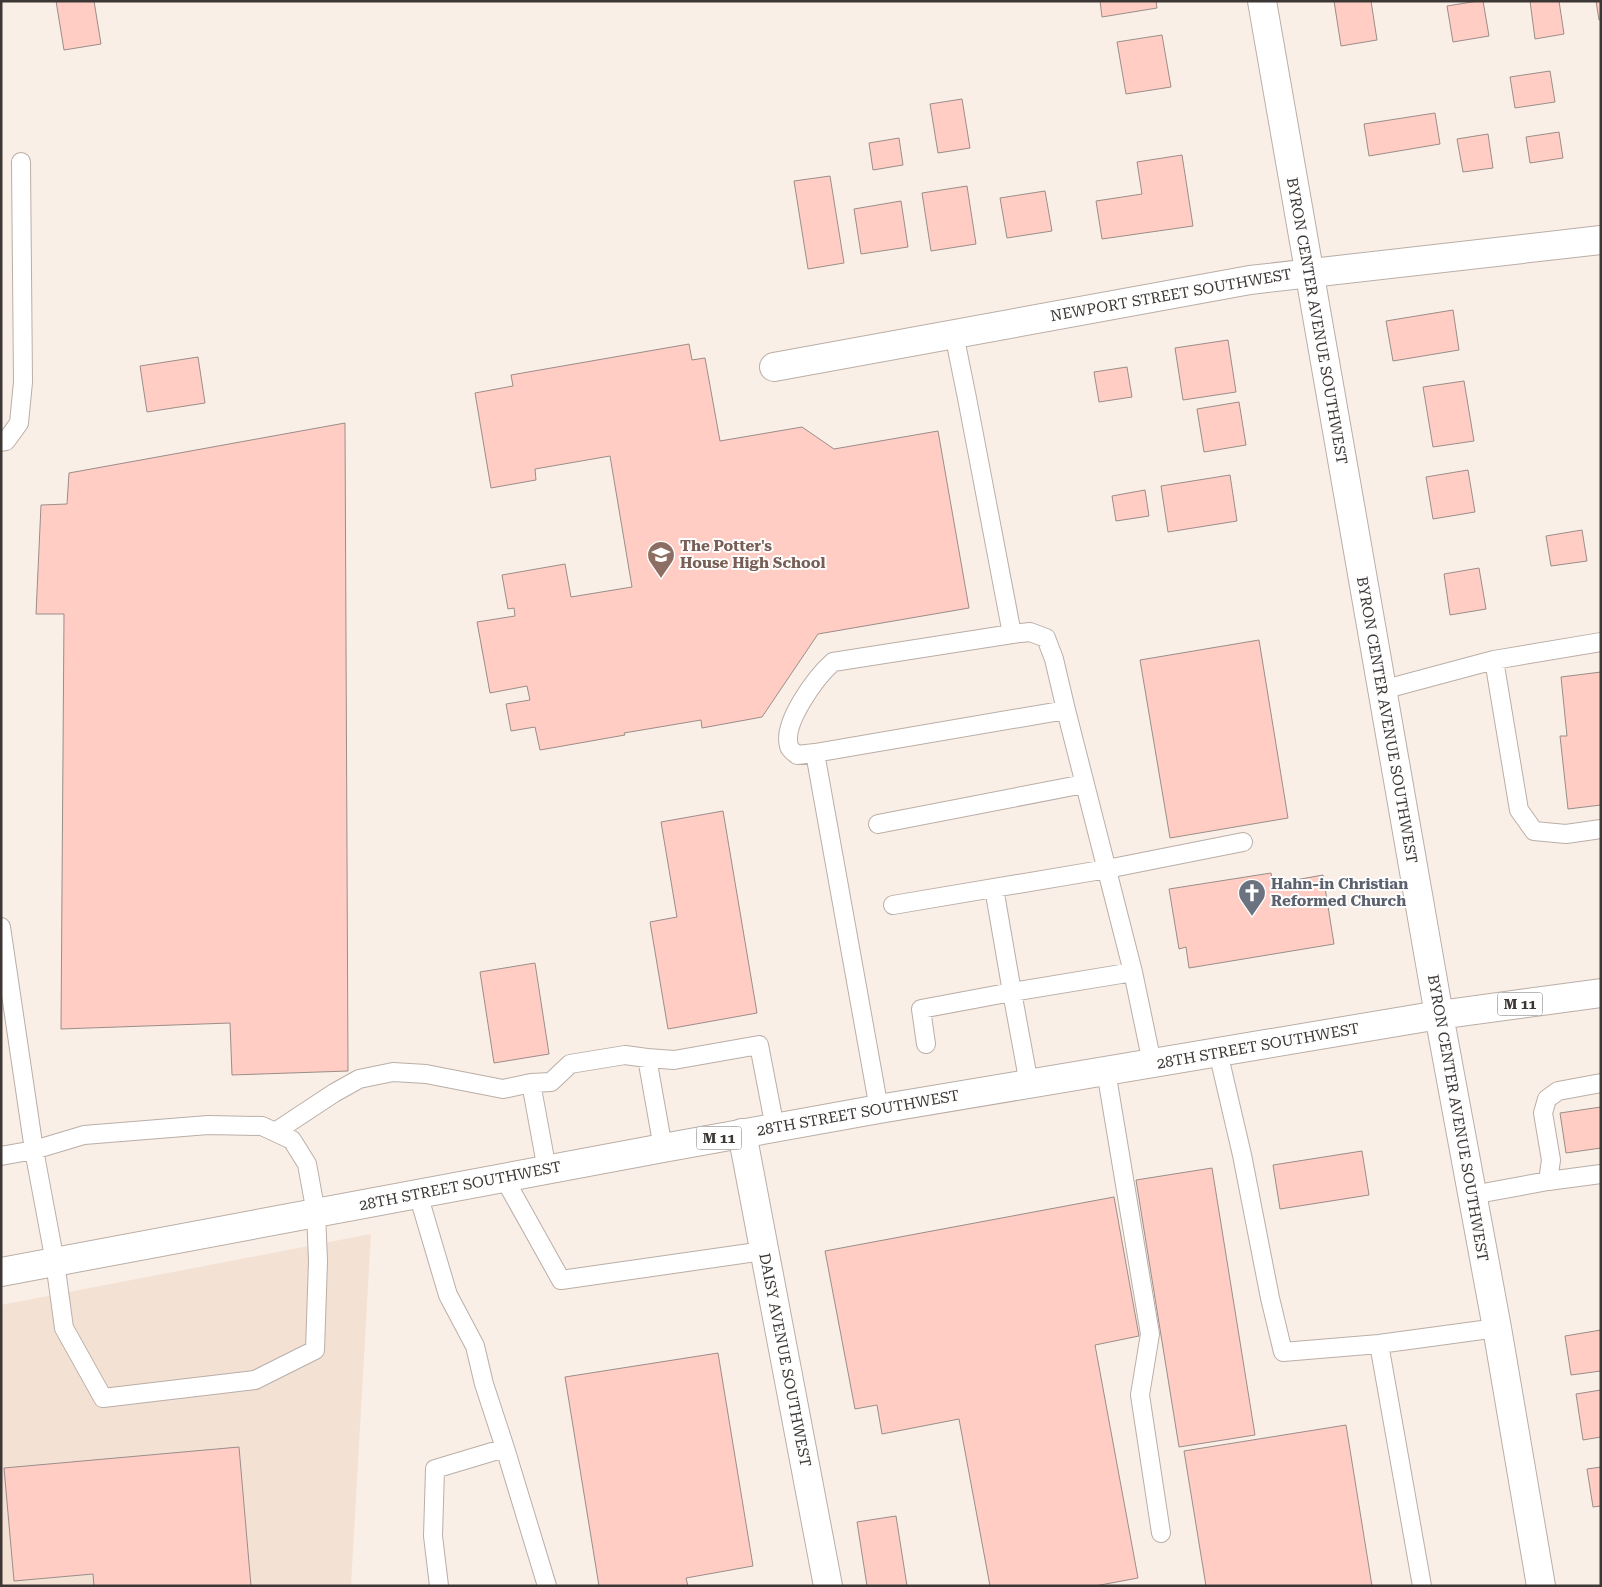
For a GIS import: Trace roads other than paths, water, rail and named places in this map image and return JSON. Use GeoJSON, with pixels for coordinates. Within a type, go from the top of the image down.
{"type":"FeatureCollection","features":[{"type":"Feature","properties":{"kind":"main road","name":"BYRON CENTER AVENUE SOUTHWEST"},"geometry":{"type":"LineString","coordinates":[[1262,1],[1308,272],[1439,1015],[1497,1328],[1541,1586]]}},
{"type":"Feature","properties":{"kind":"main road","name":"NEWPORT STREET SOUTHWEST"},"geometry":{"type":"LineString","coordinates":[[774,367],[1250,280],[1601,240]]}},
{"type":"Feature","properties":{"kind":"main road","name":"28TH STREET SOUTHWEST"},"geometry":{"type":"LineString","coordinates":[[1,1272],[879,1109],[1439,1015],[1601,993]]}},
{"type":"Feature","properties":{"kind":"main road","name":"DAISY AVENUE SOUTHWEST"},"geometry":{"type":"LineString","coordinates":[[742,1134],[828,1586]]}},
{"type":"Feature","properties":{"kind":"lane"},"geometry":{"type":"LineString","coordinates":[[1,442],[6,441],[19,423],[23,382],[21,162]]}},
{"type":"Feature","properties":{"kind":"lane"},"geometry":{"type":"LineString","coordinates":[[954,334],[1012,634]]}},
{"type":"Feature","properties":{"kind":"lane"},"geometry":{"type":"LineString","coordinates":[[1066,710],[797,755],[790,748],[788,736],[799,705],[813,684],[833,662],[1012,634],[1030,632],[1046,638],[1054,659],[1084,784],[1133,972],[1152,1063]]}},
{"type":"Feature","properties":{"kind":"lane"},"geometry":{"type":"LineString","coordinates":[[1382,690],[1494,660],[1601,642]]}},
{"type":"Feature","properties":{"kind":"lane"},"geometry":{"type":"LineString","coordinates":[[1494,660],[1519,810],[1534,831],[1566,834],[1601,829]]}},
{"type":"Feature","properties":{"kind":"lane"},"geometry":{"type":"LineString","coordinates":[[815,753],[879,1109]]}},
{"type":"Feature","properties":{"kind":"lane"},"geometry":{"type":"LineString","coordinates":[[878,824],[1084,784]]}},
{"type":"Feature","properties":{"kind":"lane"},"geometry":{"type":"LineString","coordinates":[[893,904],[1107,868],[1243,842]]}},
{"type":"Feature","properties":{"kind":"lane"},"geometry":{"type":"LineString","coordinates":[[994,888],[1029,1084]]}},
{"type":"Feature","properties":{"kind":"lane"},"geometry":{"type":"LineString","coordinates":[[1,927],[34,1150],[55,1262],[64,1328],[103,1398],[255,1380],[314,1350],[318,1260],[316,1213],[307,1164],[292,1140],[262,1126],[199,1125],[84,1135],[34,1150],[1,1156]]}},
{"type":"Feature","properties":{"kind":"lane"},"geometry":{"type":"LineString","coordinates":[[926,1044],[921,1009],[1133,972]]}},
{"type":"Feature","properties":{"kind":"lane"},"geometry":{"type":"LineString","coordinates":[[275,1132],[359,1079],[393,1072],[426,1074],[503,1089],[531,1083],[551,1082],[570,1064],[625,1055],[674,1060],[759,1045],[775,1128]]}},
{"type":"Feature","properties":{"kind":"lane"},"geometry":{"type":"LineString","coordinates":[[1218,1052],[1242,1155],[1270,1298],[1283,1352],[1379,1344],[1497,1328]]}},
{"type":"Feature","properties":{"kind":"lane"},"geometry":{"type":"LineString","coordinates":[[647,1058],[663,1148]]}},
{"type":"Feature","properties":{"kind":"lane"},"geometry":{"type":"LineString","coordinates":[[1106,1071],[1150,1334],[1140,1395],[1161,1533]]}},
{"type":"Feature","properties":{"kind":"lane"},"geometry":{"type":"LineString","coordinates":[[531,1083],[547,1170]]}},
{"type":"Feature","properties":{"kind":"lane"},"geometry":{"type":"LineString","coordinates":[[1548,1181],[1551,1160],[1543,1113],[1547,1099],[1558,1090],[1601,1083]]}},
{"type":"Feature","properties":{"kind":"lane"},"geometry":{"type":"LineString","coordinates":[[1472,1195],[1548,1181],[1601,1174]]}},
{"type":"Feature","properties":{"kind":"lane"},"geometry":{"type":"LineString","coordinates":[[504,1178],[561,1280],[764,1251]]}},
{"type":"Feature","properties":{"kind":"lane"},"geometry":{"type":"LineString","coordinates":[[418,1194],[448,1295],[475,1346],[484,1384],[547,1586]]}},
{"type":"Feature","properties":{"kind":"lane"},"geometry":{"type":"LineString","coordinates":[[1379,1344],[1422,1586]]}},
{"type":"Feature","properties":{"kind":"lane"},"geometry":{"type":"LineString","coordinates":[[439,1586],[433,1536],[435,1469],[505,1448]]}},
{"type":"Feature","properties":{"kind":"place","name":"The Potter's House High School"},"geometry":{"type":"Point","coordinates":[661,579]}},
{"type":"Feature","properties":{"kind":"place","name":"Hahn-in Christian Reformed Church"},"geometry":{"type":"Point","coordinates":[1252,917]}}]}
